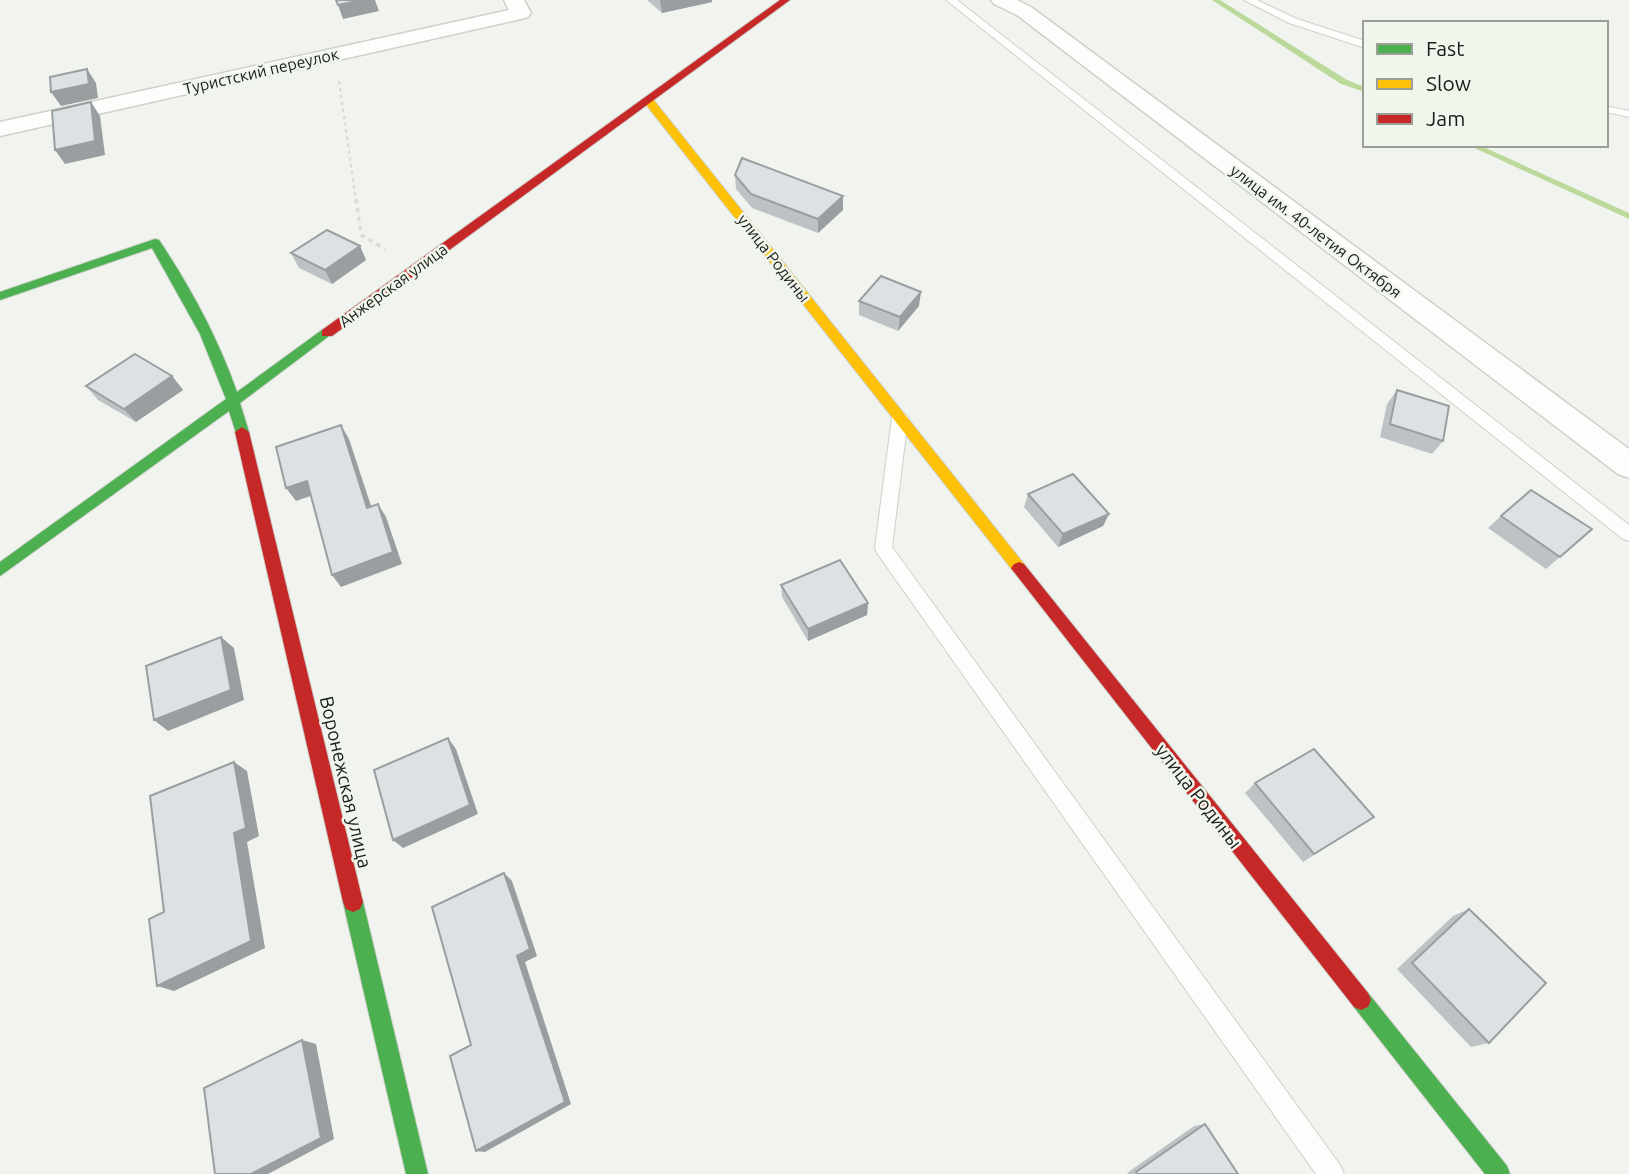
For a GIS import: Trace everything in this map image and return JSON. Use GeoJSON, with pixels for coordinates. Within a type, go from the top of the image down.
{"type":"FeatureCollection","features":[{"type":"Feature","properties":{"kind":"street","name":"Анжерская улица"},"geometry":{"type":"LineString","coordinates":[[0,569],[786,0]]}},
{"type":"Feature","properties":{"kind":"street","name":"улица им. 40-летия Октября"},"geometry":{"type":"LineString","coordinates":[[1001,0],[1024,11],[1629,466]]}},
{"type":"Feature","properties":{"kind":"street","name":"Туристский переулок"},"geometry":{"type":"LineString","coordinates":[[0,129],[335,54],[517,6]]}},
{"type":"Feature","properties":{"kind":"street","name":"улица Родины"},"geometry":{"type":"LineString","coordinates":[[648,100],[1499,1174]]}},
{"type":"Feature","properties":{"kind":"street","name":"Воронежская улица"},"geometry":{"type":"LineString","coordinates":[[0,296],[155,243],[181,283],[234,400],[417,1174]]}},
{"type":"Feature","properties":{"kind":"lane"},"geometry":{"type":"LineString","coordinates":[[951,0],[989,33],[1629,534]]}},
{"type":"Feature","properties":{"kind":"lane"},"geometry":{"type":"LineString","coordinates":[[1249,0],[1293,21],[1363,44]]}},
{"type":"Feature","properties":{"kind":"lane"},"geometry":{"type":"LineString","coordinates":[[1608,109],[1629,114]]}},
{"type":"Feature","properties":{"kind":"lane"},"geometry":{"type":"LineString","coordinates":[[900,417],[883,548],[1331,1174]]}},
{"type":"Feature","properties":{"kind":"path"},"geometry":{"type":"LineString","coordinates":[[335,54],[361,235],[416,268]]}},
{"type":"Feature","properties":{"kind":"building"},"geometry":{"type":"Polygon","coordinates":[[[336,0],[362,0],[338,5],[336,0]]]}},
{"type":"Feature","properties":{"kind":"building"},"geometry":{"type":"Polygon","coordinates":[[[87,69],[89,84],[51,92],[50,77],[87,69]]]}},
{"type":"Feature","properties":{"kind":"building"},"geometry":{"type":"Polygon","coordinates":[[[91,102],[95,141],[55,150],[52,111],[91,102]]]}},
{"type":"Feature","properties":{"kind":"building"},"geometry":{"type":"Polygon","coordinates":[[[742,158],[843,196],[818,219],[751,194],[735,175],[742,158]]]}},
{"type":"Feature","properties":{"kind":"building"},"geometry":{"type":"Polygon","coordinates":[[[327,230],[360,246],[325,270],[291,253],[327,230]]]}},
{"type":"Feature","properties":{"kind":"building"},"geometry":{"type":"Polygon","coordinates":[[[881,276],[921,292],[900,317],[859,301],[881,276]]]}},
{"type":"Feature","properties":{"kind":"building"},"geometry":{"type":"Polygon","coordinates":[[[135,354],[172,376],[124,409],[86,386],[135,354]]]}},
{"type":"Feature","properties":{"kind":"building"},"geometry":{"type":"Polygon","coordinates":[[[1397,390],[1449,406],[1443,441],[1390,424],[1397,390]]]}},
{"type":"Feature","properties":{"kind":"building"},"geometry":{"type":"Polygon","coordinates":[[[341,425],[367,508],[378,504],[393,552],[332,575],[307,481],[286,488],[276,447],[341,425]]]}},
{"type":"Feature","properties":{"kind":"building"},"geometry":{"type":"Polygon","coordinates":[[[1073,474],[1109,514],[1063,534],[1028,494],[1073,474]]]}},
{"type":"Feature","properties":{"kind":"building"},"geometry":{"type":"Polygon","coordinates":[[[1531,490],[1592,529],[1560,557],[1501,516],[1531,490]]]}},
{"type":"Feature","properties":{"kind":"building"},"geometry":{"type":"Polygon","coordinates":[[[840,560],[868,603],[808,629],[781,585],[840,560]]]}},
{"type":"Feature","properties":{"kind":"building"},"geometry":{"type":"Polygon","coordinates":[[[221,637],[231,690],[154,720],[146,666],[221,637]]]}},
{"type":"Feature","properties":{"kind":"building"},"geometry":{"type":"Polygon","coordinates":[[[448,738],[470,805],[393,840],[374,770],[448,738]]]}},
{"type":"Feature","properties":{"kind":"building"},"geometry":{"type":"Polygon","coordinates":[[[1314,749],[1374,817],[1314,854],[1255,783],[1314,749]]]}},
{"type":"Feature","properties":{"kind":"building"},"geometry":{"type":"Polygon","coordinates":[[[234,762],[246,828],[234,833],[251,941],[157,986],[149,919],[164,912],[150,796],[234,762]]]}},
{"type":"Feature","properties":{"kind":"building"},"geometry":{"type":"Polygon","coordinates":[[[504,873],[530,949],[517,956],[565,1102],[476,1151],[450,1056],[471,1045],[432,907],[504,873]]]}},
{"type":"Feature","properties":{"kind":"building"},"geometry":{"type":"Polygon","coordinates":[[[1469,909],[1546,983],[1489,1043],[1412,963],[1469,909]]]}},
{"type":"Feature","properties":{"kind":"building"},"geometry":{"type":"Polygon","coordinates":[[[302,1040],[321,1138],[251,1174],[215,1174],[204,1088],[302,1040]]]}},
{"type":"Feature","properties":{"kind":"building"},"geometry":{"type":"Polygon","coordinates":[[[1205,1124],[1238,1174],[1137,1174],[1136,1172],[1205,1124]]]}},
{"type":"Feature","properties":{"kind":"waterway"},"geometry":{"type":"LineString","coordinates":[[1215,0],[1344,82],[1363,89]]}},
{"type":"Feature","properties":{"kind":"waterway"},"geometry":{"type":"LineString","coordinates":[[1476,147],[1629,216]]}},
{"type":"Feature","properties":{"kind":"traffic: fast"},"geometry":{"type":"LineString","coordinates":[[0,296],[155,243],[207,334],[227,382],[242,432]]}},
{"type":"Feature","properties":{"kind":"traffic: fast"},"geometry":{"type":"LineString","coordinates":[[0,570],[327,333]]}},
{"type":"Feature","properties":{"kind":"traffic: fast"},"geometry":{"type":"LineString","coordinates":[[353,902],[417,1174]]}},
{"type":"Feature","properties":{"kind":"traffic: fast"},"geometry":{"type":"LineString","coordinates":[[1361,1000],[1499,1174]]}},
{"type":"Feature","properties":{"kind":"traffic: slow"},"geometry":{"type":"LineString","coordinates":[[648,100],[1019,568]]}},
{"type":"Feature","properties":{"kind":"traffic: jam"},"geometry":{"type":"LineString","coordinates":[[327,333],[786,0]]}},
{"type":"Feature","properties":{"kind":"traffic: jam"},"geometry":{"type":"LineString","coordinates":[[242,432],[353,902]]}},
{"type":"Feature","properties":{"kind":"traffic: jam"},"geometry":{"type":"LineString","coordinates":[[1019,568],[1361,1000]]}}]}
